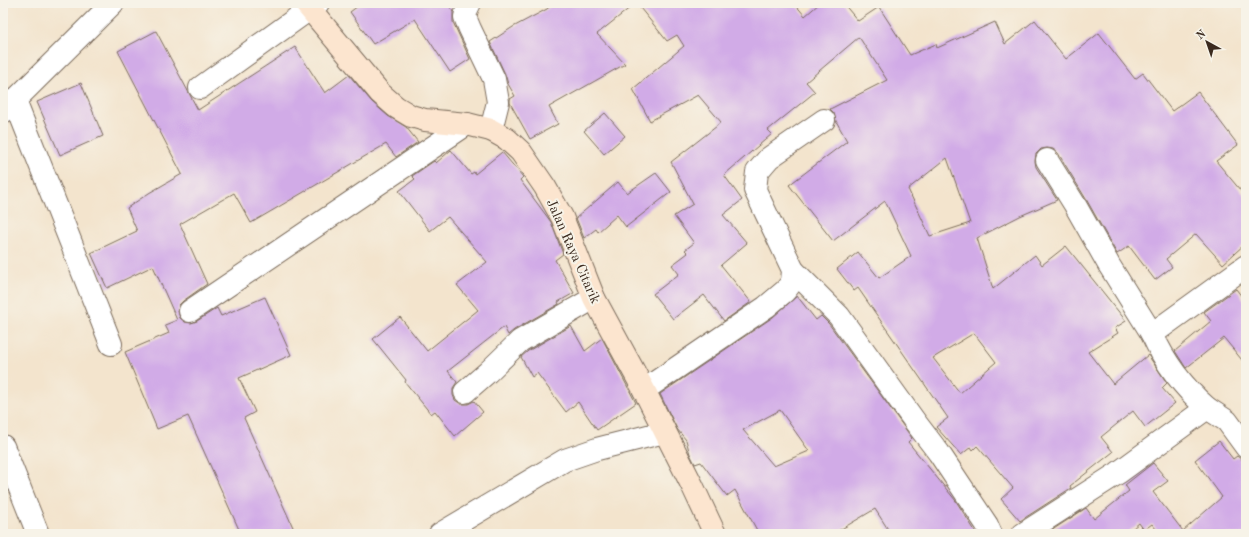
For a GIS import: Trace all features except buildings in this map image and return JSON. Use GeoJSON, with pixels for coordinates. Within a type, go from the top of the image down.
{"type":"FeatureCollection","features":[{"type":"Feature","properties":{"kind":"street"},"geometry":{"type":"LineString","coordinates":[[111,344],[9,107],[113,3]]}},
{"type":"Feature","properties":{"kind":"street"},"geometry":{"type":"LineString","coordinates":[[470,3],[465,17],[494,79],[498,102],[492,130]]}},
{"type":"Feature","properties":{"kind":"street"},"geometry":{"type":"LineString","coordinates":[[200,88],[311,5]]}},
{"type":"Feature","properties":{"kind":"street","name":"Jalan Raya Citarik"},"geometry":{"type":"LineString","coordinates":[[311,5],[380,93],[396,107],[411,116],[425,120],[467,124],[492,130],[507,139],[522,152],[545,187],[562,217],[594,298],[644,390],[715,534]]}},
{"type":"Feature","properties":{"kind":"street"},"geometry":{"type":"LineString","coordinates":[[824,120],[769,158],[757,172],[755,190],[793,270],[840,316],[916,423],[940,453],[987,525],[991,534]]}},
{"type":"Feature","properties":{"kind":"street"},"geometry":{"type":"LineString","coordinates":[[190,311],[467,124]]}},
{"type":"Feature","properties":{"kind":"street"},"geometry":{"type":"LineString","coordinates":[[1047,160],[1177,378],[1189,392],[1207,408],[1226,421],[1246,447]]}},
{"type":"Feature","properties":{"kind":"street"},"geometry":{"type":"LineString","coordinates":[[1152,334],[1246,266]]}},
{"type":"Feature","properties":{"kind":"street"},"geometry":{"type":"LineString","coordinates":[[644,390],[766,307],[785,291],[792,282],[793,270]]}},
{"type":"Feature","properties":{"kind":"street"},"geometry":{"type":"LineString","coordinates":[[465,392],[520,341],[594,298]]}},
{"type":"Feature","properties":{"kind":"street"},"geometry":{"type":"LineString","coordinates":[[1023,534],[1118,473],[1207,408]]}},
{"type":"Feature","properties":{"kind":"street"},"geometry":{"type":"LineString","coordinates":[[440,534],[565,460],[597,449],[664,432]]}},
{"type":"Feature","properties":{"kind":"street"},"geometry":{"type":"LineString","coordinates":[[3,446],[38,534]]}}]}
